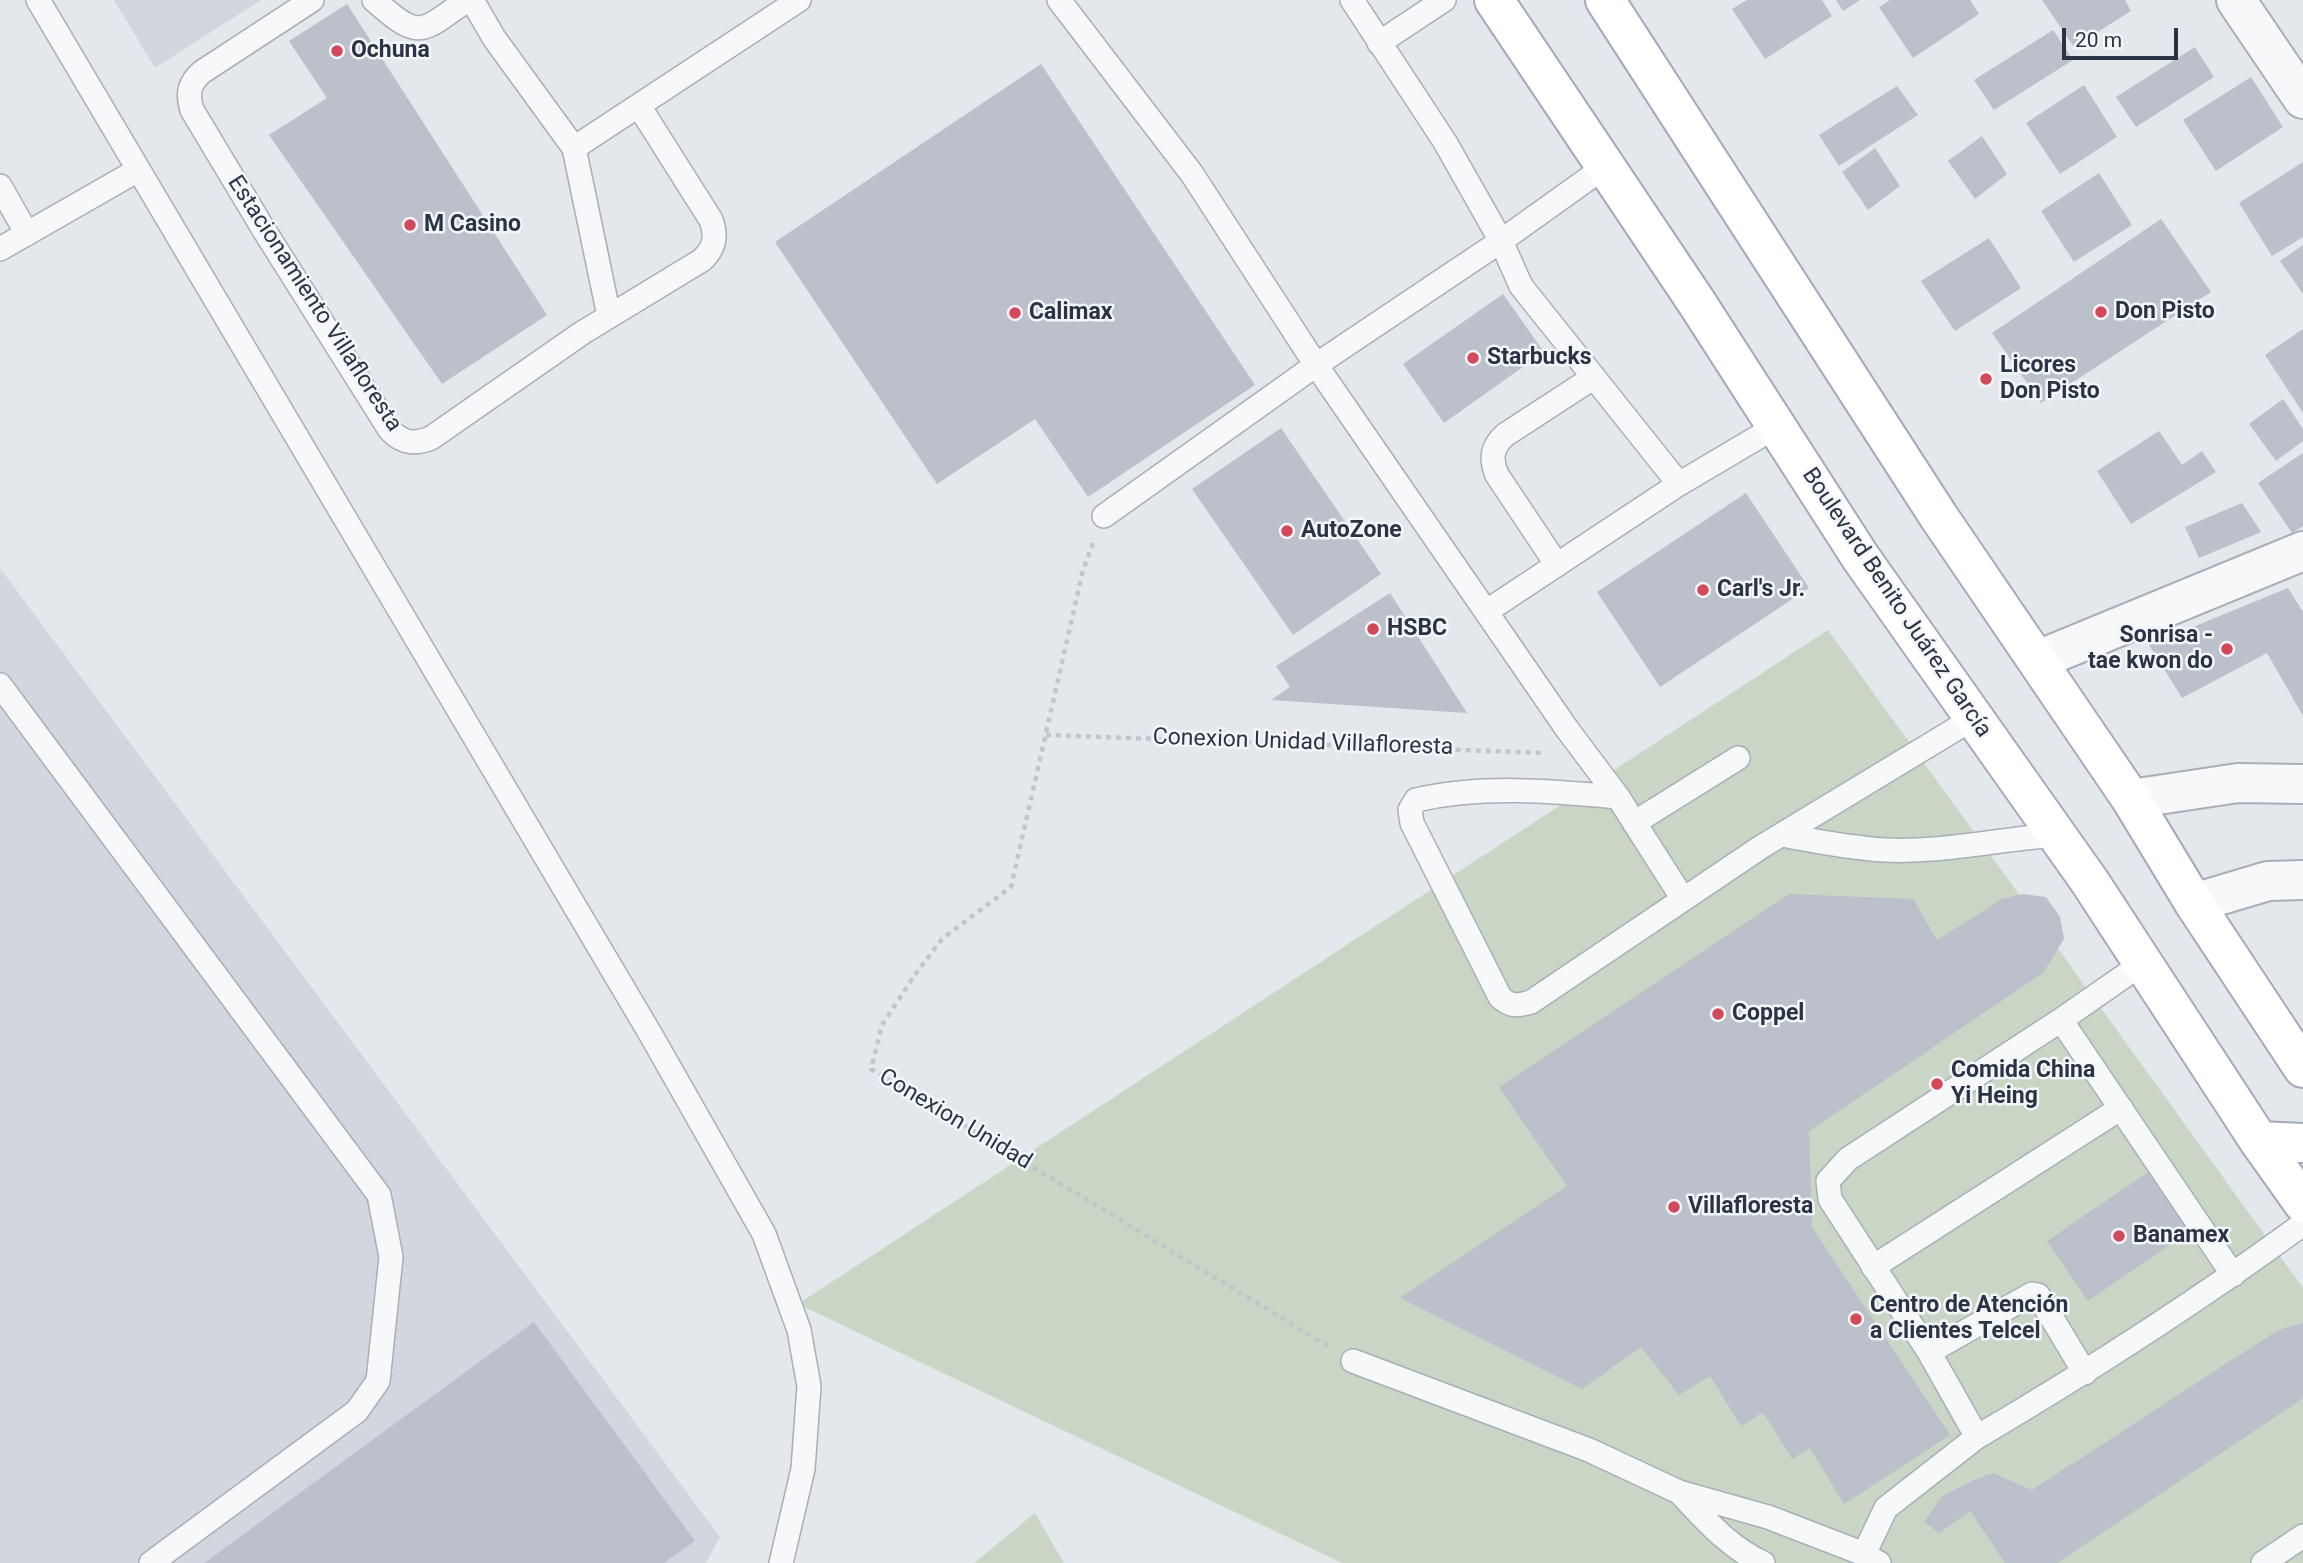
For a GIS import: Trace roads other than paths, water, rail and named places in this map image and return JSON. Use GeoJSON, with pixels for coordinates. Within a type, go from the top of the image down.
{"type":"FeatureCollection","features":[{"type":"Feature","properties":{"kind":"main road","name":"Boulevard Benito Juárez García"},"geometry":{"type":"LineString","coordinates":[[1494,0],[1606,166],[1861,558],[2057,835],[2259,1141],[2303,1203]]}},
{"type":"Feature","properties":{"kind":"main road"},"geometry":{"type":"LineString","coordinates":[[1605,0],[1939,517],[2131,799],[2194,903],[2303,1068]]}},
{"type":"Feature","properties":{"kind":"main road"},"geometry":{"type":"LineString","coordinates":[[2259,1141],[2303,1143]]}},
{"type":"Feature","properties":{"kind":"street"},"geometry":{"type":"LineString","coordinates":[[2236,0],[2303,99]]}},
{"type":"Feature","properties":{"kind":"street"},"geometry":{"type":"LineString","coordinates":[[2038,660],[2303,551]]}},
{"type":"Feature","properties":{"kind":"street"},"geometry":{"type":"LineString","coordinates":[[2131,799],[2238,783],[2303,784]]}},
{"type":"Feature","properties":{"kind":"street"},"geometry":{"type":"LineString","coordinates":[[2194,903],[2268,881],[2303,880]]}},
{"type":"Feature","properties":{"kind":"lane"},"geometry":{"type":"LineString","coordinates":[[38,0],[651,1035],[764,1234],[799,1330],[809,1386],[803,1469],[781,1563]]}},
{"type":"Feature","properties":{"kind":"lane","name":"Estacionamiento Villafloresta"},"geometry":{"type":"LineString","coordinates":[[312,0],[202,72],[194,79],[189,89],[189,100],[192,110],[257,218],[390,430],[409,443],[420,443],[431,438],[609,316],[702,260],[710,252],[715,242],[711,219],[639,106]]}},
{"type":"Feature","properties":{"kind":"lane"},"geometry":{"type":"LineString","coordinates":[[374,0],[398,21],[415,29],[434,23],[467,0]]}},
{"type":"Feature","properties":{"kind":"lane"},"geometry":{"type":"LineString","coordinates":[[472,0],[494,38],[574,148],[609,316]]}},
{"type":"Feature","properties":{"kind":"lane"},"geometry":{"type":"LineString","coordinates":[[574,148],[799,0]]}},
{"type":"Feature","properties":{"kind":"lane"},"geometry":{"type":"LineString","coordinates":[[1059,0],[1192,174],[1316,365],[1567,729],[1618,797],[1683,899]]}},
{"type":"Feature","properties":{"kind":"lane"},"geometry":{"type":"LineString","coordinates":[[1352,0],[1446,142],[1501,242],[1521,286],[1679,484]]}},
{"type":"Feature","properties":{"kind":"lane"},"geometry":{"type":"LineString","coordinates":[[1379,43],[1444,0]]}},
{"type":"Feature","properties":{"kind":"lane"},"geometry":{"type":"LineString","coordinates":[[1104,516],[1316,365],[1501,242],[1606,166]]}},
{"type":"Feature","properties":{"kind":"lane"},"geometry":{"type":"LineString","coordinates":[[0,249],[138,170]]}},
{"type":"Feature","properties":{"kind":"lane"},"geometry":{"type":"LineString","coordinates":[[0,186],[27,233]]}},
{"type":"Feature","properties":{"kind":"lane"},"geometry":{"type":"LineString","coordinates":[[1557,565],[1497,475],[1492,465],[1492,453],[1497,442],[1505,435],[1594,377]]}},
{"type":"Feature","properties":{"kind":"lane"},"geometry":{"type":"LineString","coordinates":[[1487,611],[1679,484],[1777,426]]}},
{"type":"Feature","properties":{"kind":"lane"},"geometry":{"type":"LineString","coordinates":[[0,685],[379,1195],[391,1257],[378,1381],[357,1411],[151,1563]]}},
{"type":"Feature","properties":{"kind":"lane"},"geometry":{"type":"LineString","coordinates":[[1618,797],[1553,791],[1493,790],[1416,800],[1410,810],[1412,823],[1500,997],[1513,1006],[1531,1002],[1782,835],[1974,718]]}},
{"type":"Feature","properties":{"kind":"lane"},"geometry":{"type":"LineString","coordinates":[[1634,823],[1738,758]]}},
{"type":"Feature","properties":{"kind":"lane"},"geometry":{"type":"LineString","coordinates":[[1782,835],[1884,850],[1949,847],[2057,835]]}},
{"type":"Feature","properties":{"kind":"lane"},"geometry":{"type":"LineString","coordinates":[[1977,1437],[1929,1352],[1830,1199],[1828,1181],[1848,1159],[2143,963]]}},
{"type":"Feature","properties":{"kind":"lane"},"geometry":{"type":"LineString","coordinates":[[2061,1020],[2233,1275]]}},
{"type":"Feature","properties":{"kind":"lane"},"geometry":{"type":"LineString","coordinates":[[1873,1267],[2121,1108]]}},
{"type":"Feature","properties":{"kind":"lane"},"geometry":{"type":"LineString","coordinates":[[1353,1361],[1589,1450],[1679,1492],[1746,1509],[1872,1558],[1886,1508],[1977,1437],[2085,1373],[2233,1275],[2303,1224]]}},
{"type":"Feature","properties":{"kind":"lane"},"geometry":{"type":"LineString","coordinates":[[1929,1352],[2032,1294],[2038,1295],[2085,1373]]}},
{"type":"Feature","properties":{"kind":"lane"},"geometry":{"type":"LineString","coordinates":[[1679,1492],[1729,1543],[1763,1563]]}},
{"type":"Feature","properties":{"kind":"lane"},"geometry":{"type":"LineString","coordinates":[[2263,1563],[2303,1536]]}},
{"type":"Feature","properties":{"kind":"place","name":"Ochuna"},"geometry":{"type":"Point","coordinates":[337,51]}},
{"type":"Feature","properties":{"kind":"place","name":"M Casino"},"geometry":{"type":"Point","coordinates":[410,225]}},
{"type":"Feature","properties":{"kind":"place","name":"Don Pisto"},"geometry":{"type":"Point","coordinates":[2101,312]}},
{"type":"Feature","properties":{"kind":"place","name":"Calimax"},"geometry":{"type":"Point","coordinates":[1015,313]}},
{"type":"Feature","properties":{"kind":"place","name":"Starbucks"},"geometry":{"type":"Point","coordinates":[1473,358]}},
{"type":"Feature","properties":{"kind":"place","name":"Licores Don Pisto"},"geometry":{"type":"Point","coordinates":[1986,379]}},
{"type":"Feature","properties":{"kind":"place","name":"AutoZone"},"geometry":{"type":"Point","coordinates":[1287,531]}},
{"type":"Feature","properties":{"kind":"place","name":"Carl's Jr."},"geometry":{"type":"Point","coordinates":[1703,590]}},
{"type":"Feature","properties":{"kind":"place","name":"HSBC"},"geometry":{"type":"Point","coordinates":[1373,629]}},
{"type":"Feature","properties":{"kind":"place","name":"Sonrisa - tae kwon do"},"geometry":{"type":"Point","coordinates":[2227,649]}},
{"type":"Feature","properties":{"kind":"place","name":"Coppel"},"geometry":{"type":"Point","coordinates":[1718,1014]}},
{"type":"Feature","properties":{"kind":"place","name":"Comida China Yi Heing"},"geometry":{"type":"Point","coordinates":[1937,1084]}},
{"type":"Feature","properties":{"kind":"place","name":"Villafloresta"},"geometry":{"type":"Point","coordinates":[1674,1207]}},
{"type":"Feature","properties":{"kind":"place","name":"Banamex"},"geometry":{"type":"Point","coordinates":[2119,1236]}},
{"type":"Feature","properties":{"kind":"place","name":"Centro de Atención a Clientes Telcel"},"geometry":{"type":"Point","coordinates":[1856,1319]}}]}
